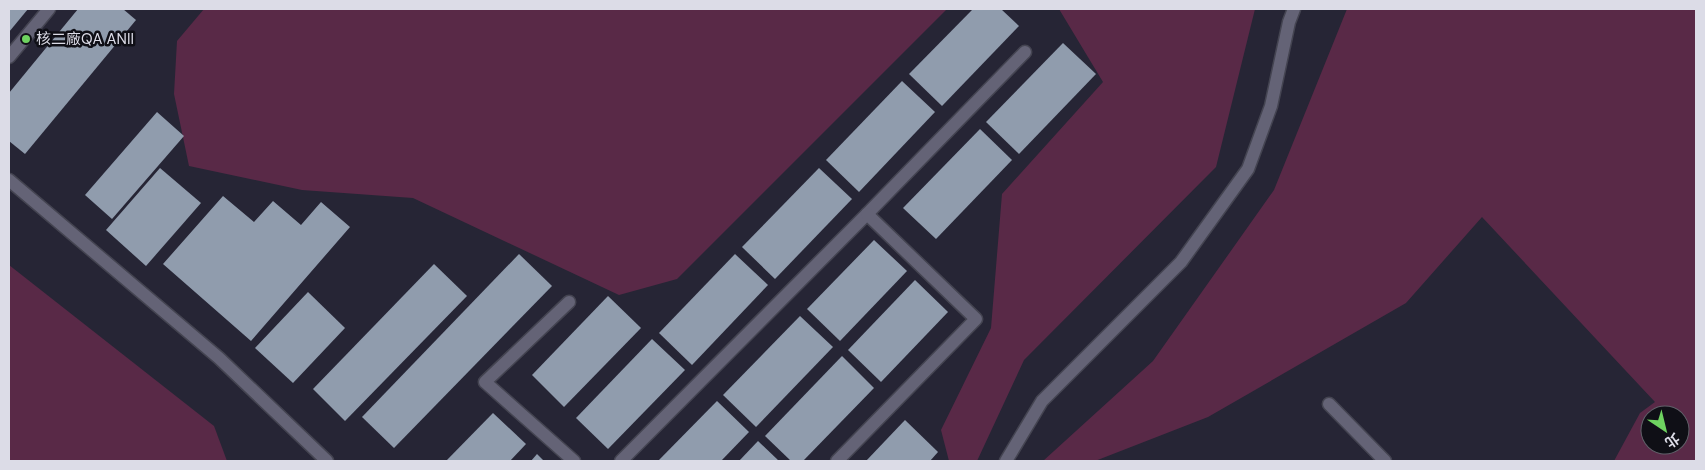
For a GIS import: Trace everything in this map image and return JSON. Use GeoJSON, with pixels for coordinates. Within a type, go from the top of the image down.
{"type":"FeatureCollection","features":[{"type":"Feature","properties":{"kind":"lane"},"geometry":{"type":"LineString","coordinates":[[9,57],[49,9]]}},
{"type":"Feature","properties":{"kind":"lane"},"geometry":{"type":"LineString","coordinates":[[1006,461],[1042,401],[1181,262],[1248,169],[1271,106],[1289,22],[1294,9]]}},
{"type":"Feature","properties":{"kind":"lane"},"geometry":{"type":"LineString","coordinates":[[620,461],[868,214],[1025,52]]}},
{"type":"Feature","properties":{"kind":"lane"},"geometry":{"type":"LineString","coordinates":[[9,180],[219,358],[327,461]]}},
{"type":"Feature","properties":{"kind":"lane"},"geometry":{"type":"LineString","coordinates":[[837,461],[976,318],[868,214]]}},
{"type":"Feature","properties":{"kind":"lane"},"geometry":{"type":"LineString","coordinates":[[569,302],[485,382],[574,461]]}},
{"type":"Feature","properties":{"kind":"lane"},"geometry":{"type":"LineString","coordinates":[[1329,404],[1385,461]]}},
{"type":"Feature","properties":{"kind":"shaded area"},"geometry":{"type":"Polygon","coordinates":[[[204,9],[947,9],[677,279],[619,295],[413,198],[302,190],[189,166],[174,94],[177,41],[204,9]]]}},
{"type":"Feature","properties":{"kind":"shaded area"},"geometry":{"type":"Polygon","coordinates":[[[1059,9],[1255,9],[1216,167],[1024,360],[977,461],[949,461],[941,430],[991,328],[1002,194],[1103,82],[1059,9]]]}},
{"type":"Feature","properties":{"kind":"shaded area"},"geometry":{"type":"Polygon","coordinates":[[[1347,9],[1696,9],[1696,461],[1614,461],[1640,413],[1640,455],[1690,455],[1690,405],[1651,405],[1655,402],[1482,217],[1406,303],[1208,417],[1095,461],[1043,461],[1153,361],[1274,190],[1347,9]]]}},
{"type":"Feature","properties":{"kind":"shaded area"},"geometry":{"type":"Polygon","coordinates":[[[9,265],[214,426],[227,461],[9,461],[9,265]]]}},
{"type":"Feature","properties":{"kind":"building"},"geometry":{"type":"Polygon","coordinates":[[[9,9],[28,9],[9,32],[9,9]]]}},
{"type":"Feature","properties":{"kind":"building"},"geometry":{"type":"Polygon","coordinates":[[[78,9],[123,9],[136,20],[25,154],[9,141],[9,93],[78,9]]]}},
{"type":"Feature","properties":{"kind":"building"},"geometry":{"type":"Polygon","coordinates":[[[973,9],[1001,9],[1019,26],[942,106],[909,74],[973,9]]]}},
{"type":"Feature","properties":{"kind":"building"},"geometry":{"type":"Polygon","coordinates":[[[1063,43],[1096,74],[1019,154],[986,122],[1063,43]]]}},
{"type":"Feature","properties":{"kind":"building"},"geometry":{"type":"Polygon","coordinates":[[[902,81],[935,112],[859,192],[826,160],[902,81]]]}},
{"type":"Feature","properties":{"kind":"building"},"geometry":{"type":"Polygon","coordinates":[[[157,112],[184,136],[112,219],[85,195],[157,112]]]}},
{"type":"Feature","properties":{"kind":"building"},"geometry":{"type":"Polygon","coordinates":[[[980,129],[1012,160],[936,239],[903,208],[980,129]]]}},
{"type":"Feature","properties":{"kind":"building"},"geometry":{"type":"Polygon","coordinates":[[[160,168],[201,203],[146,266],[106,230],[160,168]]]}},
{"type":"Feature","properties":{"kind":"building"},"geometry":{"type":"Polygon","coordinates":[[[819,168],[852,199],[775,279],[742,247],[819,168]]]}},
{"type":"Feature","properties":{"kind":"building"},"geometry":{"type":"Polygon","coordinates":[[[223,196],[254,222],[273,201],[301,225],[321,202],[350,227],[251,341],[163,264],[223,196]]]}},
{"type":"Feature","properties":{"kind":"building"},"geometry":{"type":"Polygon","coordinates":[[[874,240],[907,271],[840,341],[807,309],[874,240]]]}},
{"type":"Feature","properties":{"kind":"building"},"geometry":{"type":"Polygon","coordinates":[[[519,254],[552,286],[394,448],[362,417],[519,254]]]}},
{"type":"Feature","properties":{"kind":"building"},"geometry":{"type":"Polygon","coordinates":[[[735,254],[768,285],[692,365],[659,333],[735,254]]]}},
{"type":"Feature","properties":{"kind":"building"},"geometry":{"type":"Polygon","coordinates":[[[434,264],[467,296],[345,421],[313,389],[434,264]]]}},
{"type":"Feature","properties":{"kind":"building"},"geometry":{"type":"Polygon","coordinates":[[[915,280],[948,312],[881,382],[848,350],[915,280]]]}},
{"type":"Feature","properties":{"kind":"building"},"geometry":{"type":"Polygon","coordinates":[[[308,292],[345,328],[293,383],[255,348],[308,292]]]}},
{"type":"Feature","properties":{"kind":"building"},"geometry":{"type":"Polygon","coordinates":[[[608,296],[641,328],[564,407],[532,375],[608,296]]]}},
{"type":"Feature","properties":{"kind":"building"},"geometry":{"type":"Polygon","coordinates":[[[800,316],[833,347],[756,427],[723,395],[800,316]]]}},
{"type":"Feature","properties":{"kind":"building"},"geometry":{"type":"Polygon","coordinates":[[[652,339],[685,370],[608,449],[576,418],[652,339]]]}},
{"type":"Feature","properties":{"kind":"building"},"geometry":{"type":"Polygon","coordinates":[[[842,356],[874,388],[803,461],[791,461],[765,436],[842,356]]]}},
{"type":"Feature","properties":{"kind":"building"},"geometry":{"type":"Polygon","coordinates":[[[717,401],[749,432],[721,461],[658,461],[717,401]]]}},
{"type":"Feature","properties":{"kind":"building"},"geometry":{"type":"Polygon","coordinates":[[[493,413],[526,444],[510,461],[446,461],[493,413]]]}},
{"type":"Feature","properties":{"kind":"building"},"geometry":{"type":"Polygon","coordinates":[[[905,420],[938,452],[930,461],[866,461],[905,420]]]}},
{"type":"Feature","properties":{"kind":"building"},"geometry":{"type":"Polygon","coordinates":[[[758,441],[779,461],[739,461],[758,441]]]}},
{"type":"Feature","properties":{"kind":"building"},"geometry":{"type":"Polygon","coordinates":[[[537,454],[544,461],[531,461],[537,454]]]}},
{"type":"Feature","properties":{"kind":"place","name":"核二廠QA ANII"},"geometry":{"type":"Point","coordinates":[26,39]}}]}
